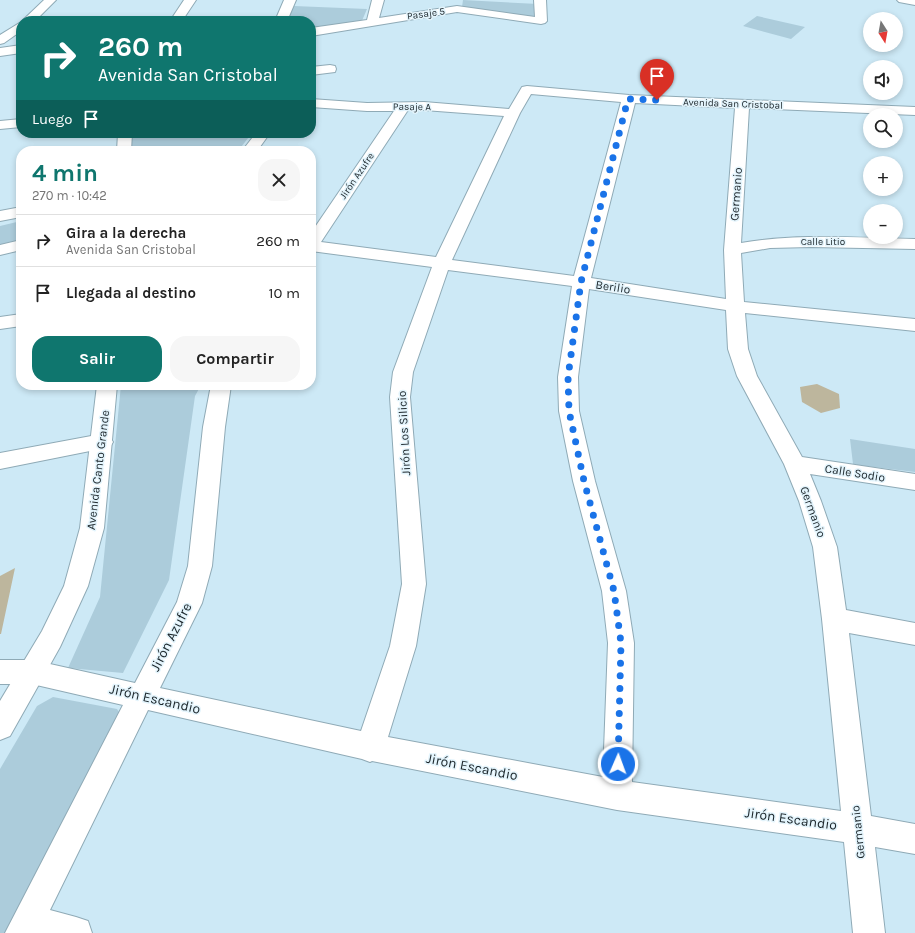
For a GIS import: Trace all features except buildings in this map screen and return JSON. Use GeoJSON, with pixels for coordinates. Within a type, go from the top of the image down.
{"type":"FeatureCollection","features":[{"type":"Feature","properties":{"kind":"street"},"geometry":{"type":"LineString","coordinates":[[33,16],[50,0]]}},
{"type":"Feature","properties":{"kind":"street"},"geometry":{"type":"LineString","coordinates":[[179,16],[190,0]]}},
{"type":"Feature","properties":{"kind":"street"},"geometry":{"type":"LineString","coordinates":[[283,16],[290,0]]}},
{"type":"Feature","properties":{"kind":"street"},"geometry":{"type":"LineString","coordinates":[[372,21],[378,0]]}},
{"type":"Feature","properties":{"kind":"street","name":"Pasaje 5"},"geometry":{"type":"LineString","coordinates":[[316,31],[458,5],[541,21],[540,0]]}},
{"type":"Feature","properties":{"kind":"street"},"geometry":{"type":"LineString","coordinates":[[903,0],[915,2]]}},
{"type":"Feature","properties":{"kind":"street"},"geometry":{"type":"LineString","coordinates":[[0,40],[16,29]]}},
{"type":"Feature","properties":{"kind":"street"},"geometry":{"type":"LineString","coordinates":[[0,52],[16,50]]}},
{"type":"Feature","properties":{"kind":"street"},"geometry":{"type":"LineString","coordinates":[[316,70],[330,69]]}},
{"type":"Feature","properties":{"kind":"street","name":"Avenida San Cristobal"},"geometry":{"type":"LineString","coordinates":[[527,90],[628,99],[742,105],[915,111]]}},
{"type":"Feature","properties":{"kind":"street","name":"Jirón Los Silicio"},"geometry":{"type":"LineString","coordinates":[[370,748],[403,646],[414,584],[400,397],[403,372],[442,263],[513,113],[527,90]]}},
{"type":"Feature","properties":{"kind":"street"},"geometry":{"type":"LineString","coordinates":[[617,795],[621,643],[614,591],[584,481],[569,411],[568,377],[581,282],[628,99]]}},
{"type":"Feature","properties":{"kind":"street","name":"Pasaje A"},"geometry":{"type":"LineString","coordinates":[[316,104],[367,107],[424,106],[513,113]]}},
{"type":"Feature","properties":{"kind":"street","name":"Germanio"},"geometry":{"type":"LineString","coordinates":[[742,105],[732,250],[734,306],[738,349],[747,376],[795,464],[810,502],[825,548],[835,620],[869,933]]}},
{"type":"Feature","properties":{"kind":"street","name":"Jirón Azufre"},"geometry":{"type":"LineString","coordinates":[[316,238],[403,107]]}},
{"type":"Feature","properties":{"kind":"street"},"geometry":{"type":"LineString","coordinates":[[0,125],[16,123]]}},
{"type":"Feature","properties":{"kind":"street"},"geometry":{"type":"LineString","coordinates":[[253,146],[259,138]]}},
{"type":"Feature","properties":{"kind":"street"},"geometry":{"type":"LineString","coordinates":[[0,216],[16,213]]}},
{"type":"Feature","properties":{"kind":"street","name":"Calle Litio"},"geometry":{"type":"LineString","coordinates":[[732,250],[770,243],[811,242],[915,244]]}},
{"type":"Feature","properties":{"kind":"street"},"geometry":{"type":"LineString","coordinates":[[0,250],[16,246]]}},
{"type":"Feature","properties":{"kind":"street","name":"Berilio"},"geometry":{"type":"LineString","coordinates":[[316,246],[581,282],[734,306],[915,325]]}},
{"type":"Feature","properties":{"kind":"street"},"geometry":{"type":"LineString","coordinates":[[0,323],[16,321]]}},
{"type":"Feature","properties":{"kind":"street","name":"Avenida Canto Grande"},"geometry":{"type":"LineString","coordinates":[[0,727],[51,639],[76,586],[92,528],[107,390]]}},
{"type":"Feature","properties":{"kind":"street","name":"Jirón Azufre"},"geometry":{"type":"LineString","coordinates":[[24,927],[189,603],[200,566],[214,427],[220,390]]}},
{"type":"Feature","properties":{"kind":"street"},"geometry":{"type":"LineString","coordinates":[[0,461],[102,442]]}},
{"type":"Feature","properties":{"kind":"street","name":"Calle Sodio"},"geometry":{"type":"LineString","coordinates":[[795,464],[915,482]]}},
{"type":"Feature","properties":{"kind":"street"},"geometry":{"type":"LineString","coordinates":[[835,620],[915,634]]}},
{"type":"Feature","properties":{"kind":"street","name":"Jirón Escandio"},"geometry":{"type":"LineString","coordinates":[[0,672],[32,672],[370,748],[617,795],[858,828],[915,839]]}},
{"type":"Feature","properties":{"kind":"street"},"geometry":{"type":"LineString","coordinates":[[24,927],[76,933]]}},
{"type":"Feature","properties":{"kind":"shaded area"},"geometry":{"type":"Polygon","coordinates":[[[463,0],[538,4],[538,15],[533,18],[462,7],[463,0]]]}},
{"type":"Feature","properties":{"kind":"shaded area"},"geometry":{"type":"Polygon","coordinates":[[[294,6],[367,9],[361,23],[316,30],[316,16],[289,16],[294,6]]]}},
{"type":"Feature","properties":{"kind":"shaded area"},"geometry":{"type":"Polygon","coordinates":[[[757,16],[805,27],[791,39],[743,26],[757,16]]]}},
{"type":"Feature","properties":{"kind":"shaded area"},"geometry":{"type":"Polygon","coordinates":[[[132,138],[248,138],[242,146],[132,146],[132,138]]]}},
{"type":"Feature","properties":{"kind":"shaded area"},"geometry":{"type":"Polygon","coordinates":[[[16,222],[16,241],[0,245],[0,226],[16,222]]]}},
{"type":"Feature","properties":{"kind":"shaded area"},"geometry":{"type":"Polygon","coordinates":[[[121,390],[198,390],[195,396],[169,580],[123,673],[68,668],[100,597],[121,390]]]}},
{"type":"Feature","properties":{"kind":"shaded area"},"geometry":{"type":"Polygon","coordinates":[[[850,439],[915,449],[915,472],[853,464],[850,439]]]}},
{"type":"Feature","properties":{"kind":"shaded area"},"geometry":{"type":"Polygon","coordinates":[[[53,697],[117,709],[125,721],[17,933],[0,933],[0,769],[37,706],[53,697]]]}},
{"type":"Feature","properties":{"kind":"route"},"geometry":{"type":"LineString","coordinates":[[618,764],[621,643],[614,591],[584,481],[569,411],[568,377],[581,282],[628,99],[657,100]]}}]}
